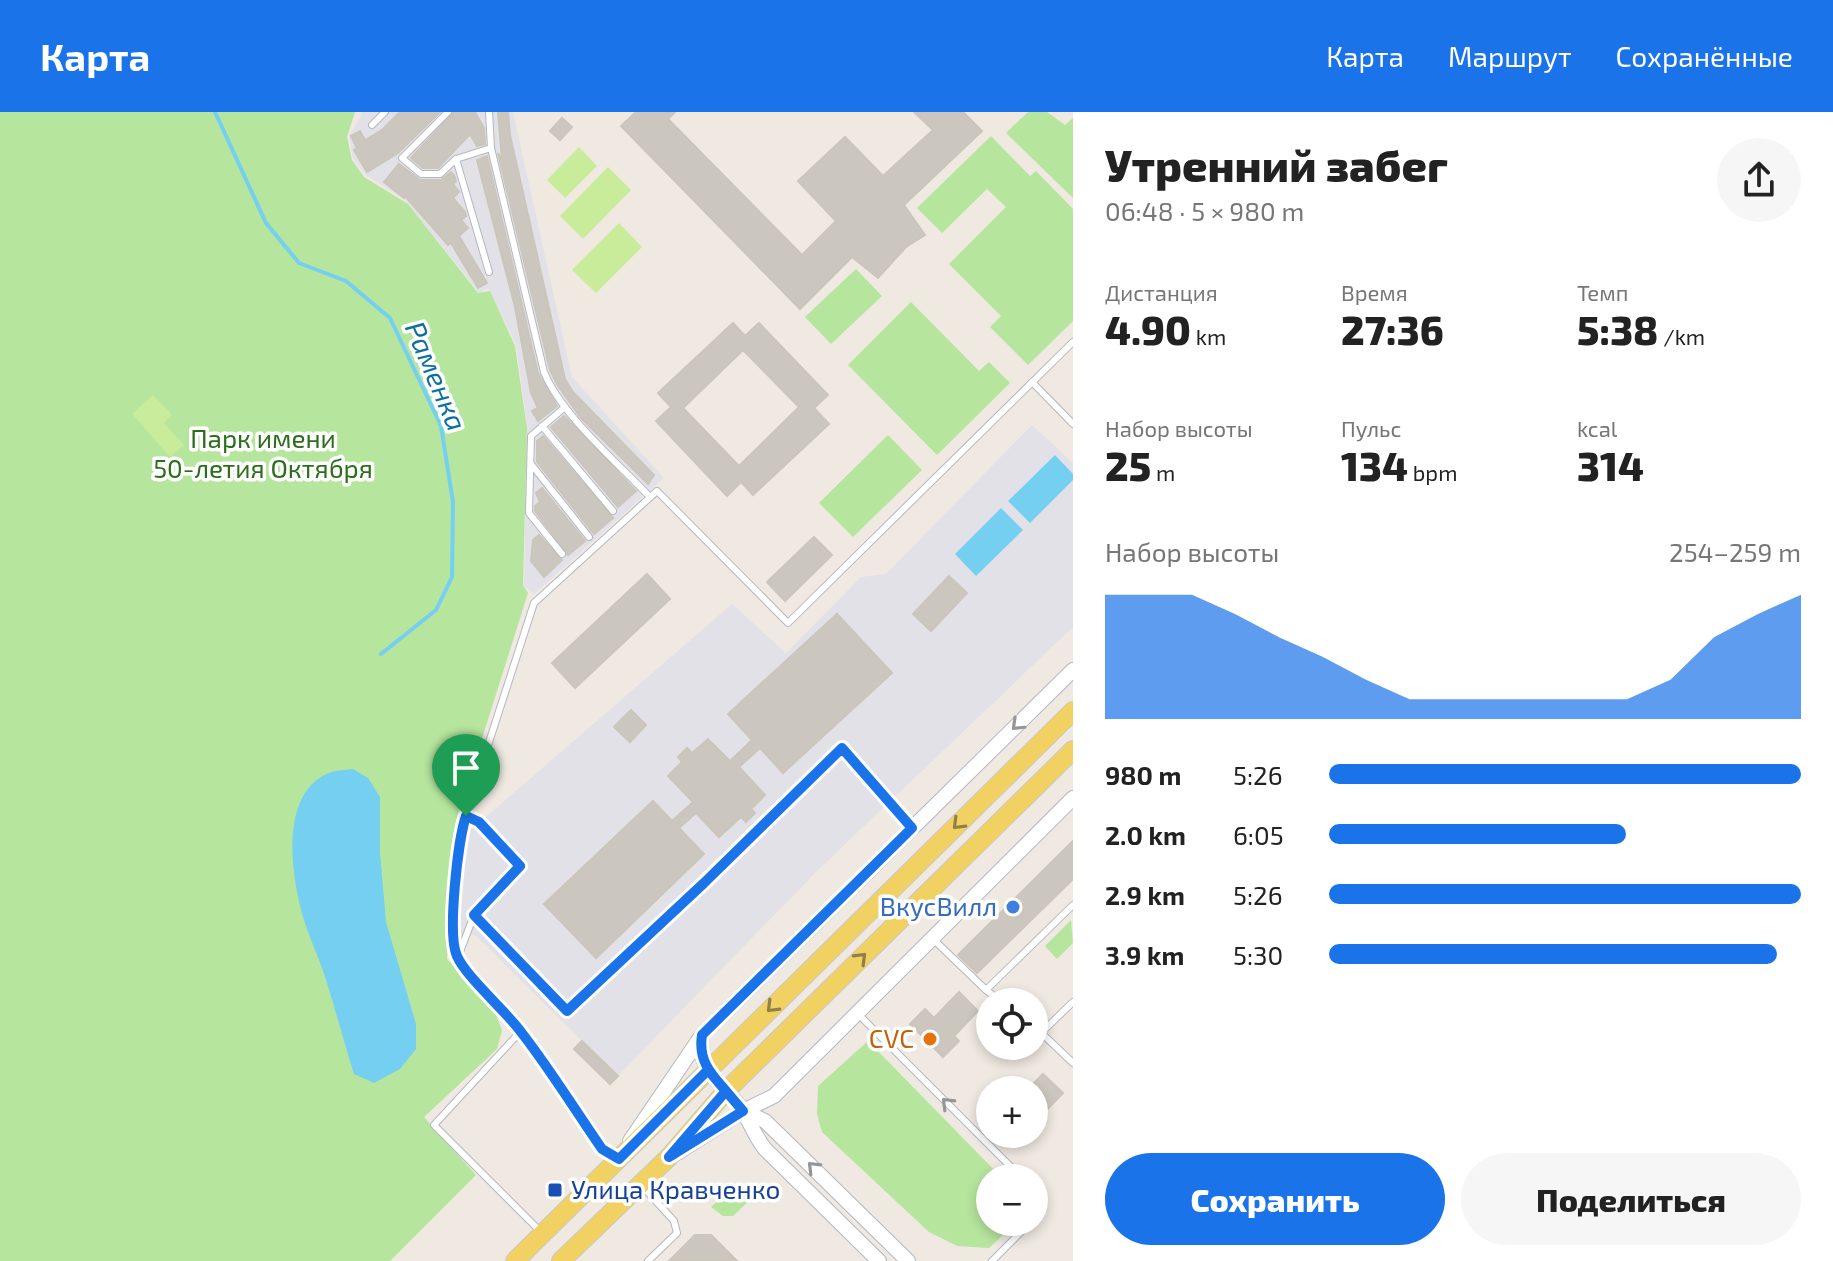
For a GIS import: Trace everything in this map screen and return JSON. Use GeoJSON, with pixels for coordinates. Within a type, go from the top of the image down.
{"type":"FeatureCollection","features":[{"type":"Feature","properties":{"kind":"main road"},"geometry":{"type":"LineString","coordinates":[[515,1261],[1073,711]]}},
{"type":"Feature","properties":{"kind":"main road"},"geometry":{"type":"LineString","coordinates":[[561,1261],[669,1157],[726,1091],[1073,750]]}},
{"type":"Feature","properties":{"kind":"street"},"geometry":{"type":"LineString","coordinates":[[619,1159],[702,1035],[1073,670]]}},
{"type":"Feature","properties":{"kind":"street"},"geometry":{"type":"LineString","coordinates":[[669,1157],[743,1111],[774,1096],[1073,798]]}},
{"type":"Feature","properties":{"kind":"street"},"geometry":{"type":"LineString","coordinates":[[702,1035],[700,1048],[708,1070],[743,1111],[751,1131],[765,1149],[879,1261]]}},
{"type":"Feature","properties":{"kind":"street"},"geometry":{"type":"LineString","coordinates":[[743,1111],[765,1121],[908,1261]]}},
{"type":"Feature","properties":{"kind":"street"},"geometry":{"type":"LineString","coordinates":[[827,1211],[842,1196]]}},
{"type":"Feature","properties":{"kind":"lane"},"geometry":{"type":"LineString","coordinates":[[372,125],[385,112]]}},
{"type":"Feature","properties":{"kind":"lane"},"geometry":{"type":"LineString","coordinates":[[448,112],[402,158],[421,174],[440,174],[456,159],[491,148]]}},
{"type":"Feature","properties":{"kind":"lane"},"geometry":{"type":"LineString","coordinates":[[489,112],[491,148],[550,387],[650,497]]}},
{"type":"Feature","properties":{"kind":"lane"},"geometry":{"type":"LineString","coordinates":[[456,159],[489,272]]}},
{"type":"Feature","properties":{"kind":"lane"},"geometry":{"type":"LineString","coordinates":[[619,1159],[602,1149],[521,1031],[458,959],[453,943],[460,832],[534,603],[657,491],[788,623],[1073,342]]}},
{"type":"Feature","properties":{"kind":"lane"},"geometry":{"type":"LineString","coordinates":[[1032,382],[1073,424]]}},
{"type":"Feature","properties":{"kind":"lane"},"geometry":{"type":"LineString","coordinates":[[562,554],[529,513],[531,436],[565,407]]}},
{"type":"Feature","properties":{"kind":"lane"},"geometry":{"type":"LineString","coordinates":[[542,426],[613,511]]}},
{"type":"Feature","properties":{"kind":"lane"},"geometry":{"type":"LineString","coordinates":[[531,464],[589,537]]}},
{"type":"Feature","properties":{"kind":"lane"},"geometry":{"type":"LineString","coordinates":[[474,915],[567,1011],[842,748],[912,828]]}},
{"type":"Feature","properties":{"kind":"lane"},"geometry":{"type":"LineString","coordinates":[[458,959],[474,915],[520,866],[479,822],[466,816]]}},
{"type":"Feature","properties":{"kind":"lane"},"geometry":{"type":"LineString","coordinates":[[988,988],[1073,905]]}},
{"type":"Feature","properties":{"kind":"lane"},"geometry":{"type":"LineString","coordinates":[[932,938],[984,988]]}},
{"type":"Feature","properties":{"kind":"lane"},"geometry":{"type":"LineString","coordinates":[[1048,1026],[1073,1002]]}},
{"type":"Feature","properties":{"kind":"lane"},"geometry":{"type":"LineString","coordinates":[[858,1014],[1008,1164]]}},
{"type":"Feature","properties":{"kind":"lane"},"geometry":{"type":"LineString","coordinates":[[521,1031],[434,1125],[543,1234]]}},
{"type":"Feature","properties":{"kind":"lane"},"geometry":{"type":"LineString","coordinates":[[1048,1038],[1073,1063]]}},
{"type":"Feature","properties":{"kind":"lane"},"geometry":{"type":"LineString","coordinates":[[641,1185],[674,1221],[677,1233],[648,1261]]}},
{"type":"Feature","properties":{"kind":"lane"},"geometry":{"type":"LineString","coordinates":[[992,1261],[1017,1236]]}},
{"type":"Feature","properties":{"kind":"shaded area"},"geometry":{"type":"Polygon","coordinates":[[[363,112],[513,112],[572,377],[664,478],[534,594],[524,586],[527,425],[516,344],[488,288],[479,293],[405,200],[366,175],[353,158],[349,136],[363,112]]]}},
{"type":"Feature","properties":{"kind":"shaded area"},"geometry":{"type":"Polygon","coordinates":[[[1032,425],[1073,463],[1073,627],[819,869],[610,1084],[574,1049],[581,1040],[475,935],[458,936],[466,834],[732,604],[786,653],[861,577],[886,574],[1032,425]]]}},
{"type":"Feature","properties":{"kind":"green space","name":"Парк имени 50-летия Октября"},"geometry":{"type":"Polygon","coordinates":[[[0,112],[355,112],[347,137],[352,160],[364,177],[408,204],[478,293],[490,291],[515,346],[527,428],[523,585],[528,593],[455,824],[447,959],[494,1010],[502,1030],[497,1049],[424,1117],[476,1175],[390,1261],[0,1261],[0,112]]]}},
{"type":"Feature","properties":{"kind":"green space"},"geometry":{"type":"Polygon","coordinates":[[[1028,112],[1047,112],[1065,125],[1073,118],[1073,198],[1006,133],[1028,112]]]}},
{"type":"Feature","properties":{"kind":"green space"},"geometry":{"type":"Polygon","coordinates":[[[991,136],[1030,176],[1036,171],[1073,209],[1073,321],[1028,365],[990,327],[1001,316],[949,264],[1006,207],[987,189],[942,233],[917,208],[991,136]]]}},
{"type":"Feature","properties":{"kind":"green space"},"geometry":{"type":"Polygon","coordinates":[[[579,147],[597,166],[565,198],[547,180],[579,147]]]}},
{"type":"Feature","properties":{"kind":"green space"},"geometry":{"type":"Polygon","coordinates":[[[608,167],[631,190],[583,239],[560,216],[608,167]]]}},
{"type":"Feature","properties":{"kind":"green space"},"geometry":{"type":"Polygon","coordinates":[[[619,223],[642,247],[596,293],[572,270],[619,223]]]}},
{"type":"Feature","properties":{"kind":"green space"},"geometry":{"type":"Polygon","coordinates":[[[856,269],[882,296],[831,344],[805,317],[856,269]]]}},
{"type":"Feature","properties":{"kind":"green space"},"geometry":{"type":"Polygon","coordinates":[[[911,302],[979,371],[989,362],[1010,383],[937,455],[848,365],[911,302]]]}},
{"type":"Feature","properties":{"kind":"green space"},"geometry":{"type":"Polygon","coordinates":[[[153,395],[172,415],[164,423],[184,445],[170,457],[132,414],[153,395]]]}},
{"type":"Feature","properties":{"kind":"green space"},"geometry":{"type":"Polygon","coordinates":[[[888,435],[922,470],[853,537],[819,503],[888,435]]]}},
{"type":"Feature","properties":{"kind":"green space"},"geometry":{"type":"Polygon","coordinates":[[[1071,920],[1073,943],[1057,959],[1045,946],[1071,920]]]}},
{"type":"Feature","properties":{"kind":"green space"},"geometry":{"type":"Polygon","coordinates":[[[868,1041],[988,1164],[976,1164],[976,1236],[1002,1236],[989,1248],[957,1246],[929,1232],[822,1132],[817,1114],[818,1086],[868,1041]]]}},
{"type":"Feature","properties":{"kind":"green space"},"geometry":{"type":"Polygon","coordinates":[[[738,1183],[752,1198],[733,1216],[723,1216],[711,1207],[738,1183]]]}},
{"type":"Feature","properties":{"kind":"water"},"geometry":{"type":"Polygon","coordinates":[[[1055,455],[1073,474],[1073,480],[1030,523],[1008,501],[1055,455]]]}},
{"type":"Feature","properties":{"kind":"water"},"geometry":{"type":"Polygon","coordinates":[[[1001,508],[1023,530],[976,576],[955,554],[1001,508]]]}},
{"type":"Feature","properties":{"kind":"water"},"geometry":{"type":"Polygon","coordinates":[[[353,769],[368,778],[380,797],[380,853],[386,922],[416,1024],[416,1049],[400,1069],[374,1083],[354,1074],[301,911],[293,866],[292,843],[301,800],[312,784],[329,773],[353,769]]]}},
{"type":"Feature","properties":{"kind":"building"},"geometry":{"type":"Polygon","coordinates":[[[400,112],[440,112],[398,153],[367,172],[354,150],[357,148],[351,136],[360,131],[365,140],[382,130],[400,112]]]}},
{"type":"Feature","properties":{"kind":"building"},"geometry":{"type":"Polygon","coordinates":[[[454,112],[475,112],[484,128],[485,144],[477,146],[470,134],[438,168],[423,168],[411,158],[454,112]]]}},
{"type":"Feature","properties":{"kind":"building"},"geometry":{"type":"Polygon","coordinates":[[[498,112],[508,112],[510,135],[565,379],[573,392],[654,475],[648,484],[581,418],[550,370],[498,153],[502,159],[498,112]]]}},
{"type":"Feature","properties":{"kind":"building"},"geometry":{"type":"Polygon","coordinates":[[[636,112],[675,112],[668,119],[802,255],[836,221],[798,181],[845,137],[883,176],[933,130],[914,112],[963,112],[982,131],[904,205],[925,235],[906,247],[878,278],[852,257],[800,309],[621,126],[636,112]]]}},
{"type":"Feature","properties":{"kind":"building"},"geometry":{"type":"Polygon","coordinates":[[[562,118],[572,127],[560,140],[550,131],[562,118]]]}},
{"type":"Feature","properties":{"kind":"building"},"geometry":{"type":"Polygon","coordinates":[[[487,156],[538,373],[557,406],[538,421],[532,411],[538,408],[531,393],[515,307],[477,160],[487,156]]]}},
{"type":"Feature","properties":{"kind":"building"},"geometry":{"type":"Polygon","coordinates":[[[399,164],[420,180],[441,180],[451,172],[454,175],[456,181],[453,184],[459,192],[453,198],[465,212],[466,216],[461,220],[468,228],[459,236],[487,283],[478,288],[451,243],[448,245],[405,196],[384,182],[399,164]]]}},
{"type":"Feature","properties":{"kind":"building"},"geometry":{"type":"Polygon","coordinates":[[[733,323],[745,336],[759,323],[828,395],[814,408],[829,424],[753,495],[741,482],[727,496],[656,421],[671,407],[658,393],[733,323]],[[743,350],[683,408],[739,466],[799,407],[743,350]]]}},
{"type":"Feature","properties":{"kind":"building"},"geometry":{"type":"Polygon","coordinates":[[[564,416],[636,491],[618,507],[551,427],[564,416]]]}},
{"type":"Feature","properties":{"kind":"building"},"geometry":{"type":"Polygon","coordinates":[[[543,436],[613,518],[594,534],[537,462],[537,441],[543,436]]]}},
{"type":"Feature","properties":{"kind":"building"},"geometry":{"type":"Polygon","coordinates":[[[542,488],[585,541],[568,555],[535,511],[535,506],[540,502],[536,493],[542,488]]]}},
{"type":"Feature","properties":{"kind":"building"},"geometry":{"type":"Polygon","coordinates":[[[539,535],[562,560],[544,577],[531,561],[533,540],[539,535]]]}},
{"type":"Feature","properties":{"kind":"building"},"geometry":{"type":"Polygon","coordinates":[[[814,537],[832,555],[785,601],[767,582],[814,537]]]}},
{"type":"Feature","properties":{"kind":"building"},"geometry":{"type":"Polygon","coordinates":[[[647,574],[670,599],[575,688],[552,663],[647,574]]]}},
{"type":"Feature","properties":{"kind":"building"},"geometry":{"type":"Polygon","coordinates":[[[949,576],[967,593],[931,631],[913,614],[949,576]]]}},
{"type":"Feature","properties":{"kind":"building"},"geometry":{"type":"Polygon","coordinates":[[[837,614],[892,673],[783,773],[760,748],[739,767],[765,795],[751,809],[755,813],[746,822],[741,817],[719,837],[696,813],[679,828],[704,854],[596,958],[544,904],[653,801],[672,821],[693,802],[668,776],[682,762],[678,757],[687,748],[692,753],[708,739],[730,761],[752,740],[728,714],[837,614]]]}},
{"type":"Feature","properties":{"kind":"building"},"geometry":{"type":"Polygon","coordinates":[[[631,710],[646,725],[630,742],[614,727],[631,710]]]}},
{"type":"Feature","properties":{"kind":"building"},"geometry":{"type":"Polygon","coordinates":[[[1073,841],[1073,879],[977,973],[958,955],[1073,841]]]}},
{"type":"Feature","properties":{"kind":"building"},"geometry":{"type":"Polygon","coordinates":[[[959,992],[976,1009],[976,1013],[954,1036],[959,1041],[943,1057],[910,1024],[925,1009],[934,1018],[959,992]]]}},
{"type":"Feature","properties":{"kind":"building"},"geometry":{"type":"Polygon","coordinates":[[[582,1041],[618,1076],[610,1084],[574,1049],[582,1041]]]}},
{"type":"Feature","properties":{"kind":"building"},"geometry":{"type":"Polygon","coordinates":[[[1048,1079],[1063,1093],[1048,1109],[1048,1079]]]}},
{"type":"Feature","properties":{"kind":"building"},"geometry":{"type":"Polygon","coordinates":[[[695,1235],[711,1235],[737,1261],[669,1261],[695,1235]]]}},
{"type":"Feature","properties":{"kind":"waterway","name":"Раменка"},"geometry":{"type":"LineString","coordinates":[[215,112],[266,223],[299,263],[346,281],[390,318],[441,426],[453,502],[452,577],[436,610],[381,654]]}},
{"type":"Feature","properties":{"kind":"place","name":"ВкусВилл"},"geometry":{"type":"Point","coordinates":[1013,907]}},
{"type":"Feature","properties":{"kind":"place","name":"CVC"},"geometry":{"type":"Point","coordinates":[930,1039]}},
{"type":"Feature","properties":{"kind":"place","name":"Улица Кравченко"},"geometry":{"type":"Point","coordinates":[555,1190]}},
{"type":"Feature","properties":{"kind":"route"},"geometry":{"type":"LineString","coordinates":[[466,816],[460,832],[454,921],[453,943],[458,959],[521,1031],[602,1149],[619,1159],[708,1070],[726,1091],[743,1111],[669,1157],[726,1091],[702,1059],[702,1035],[912,828],[842,748],[567,1011],[474,915],[520,866],[479,822],[466,816]]}}]}
